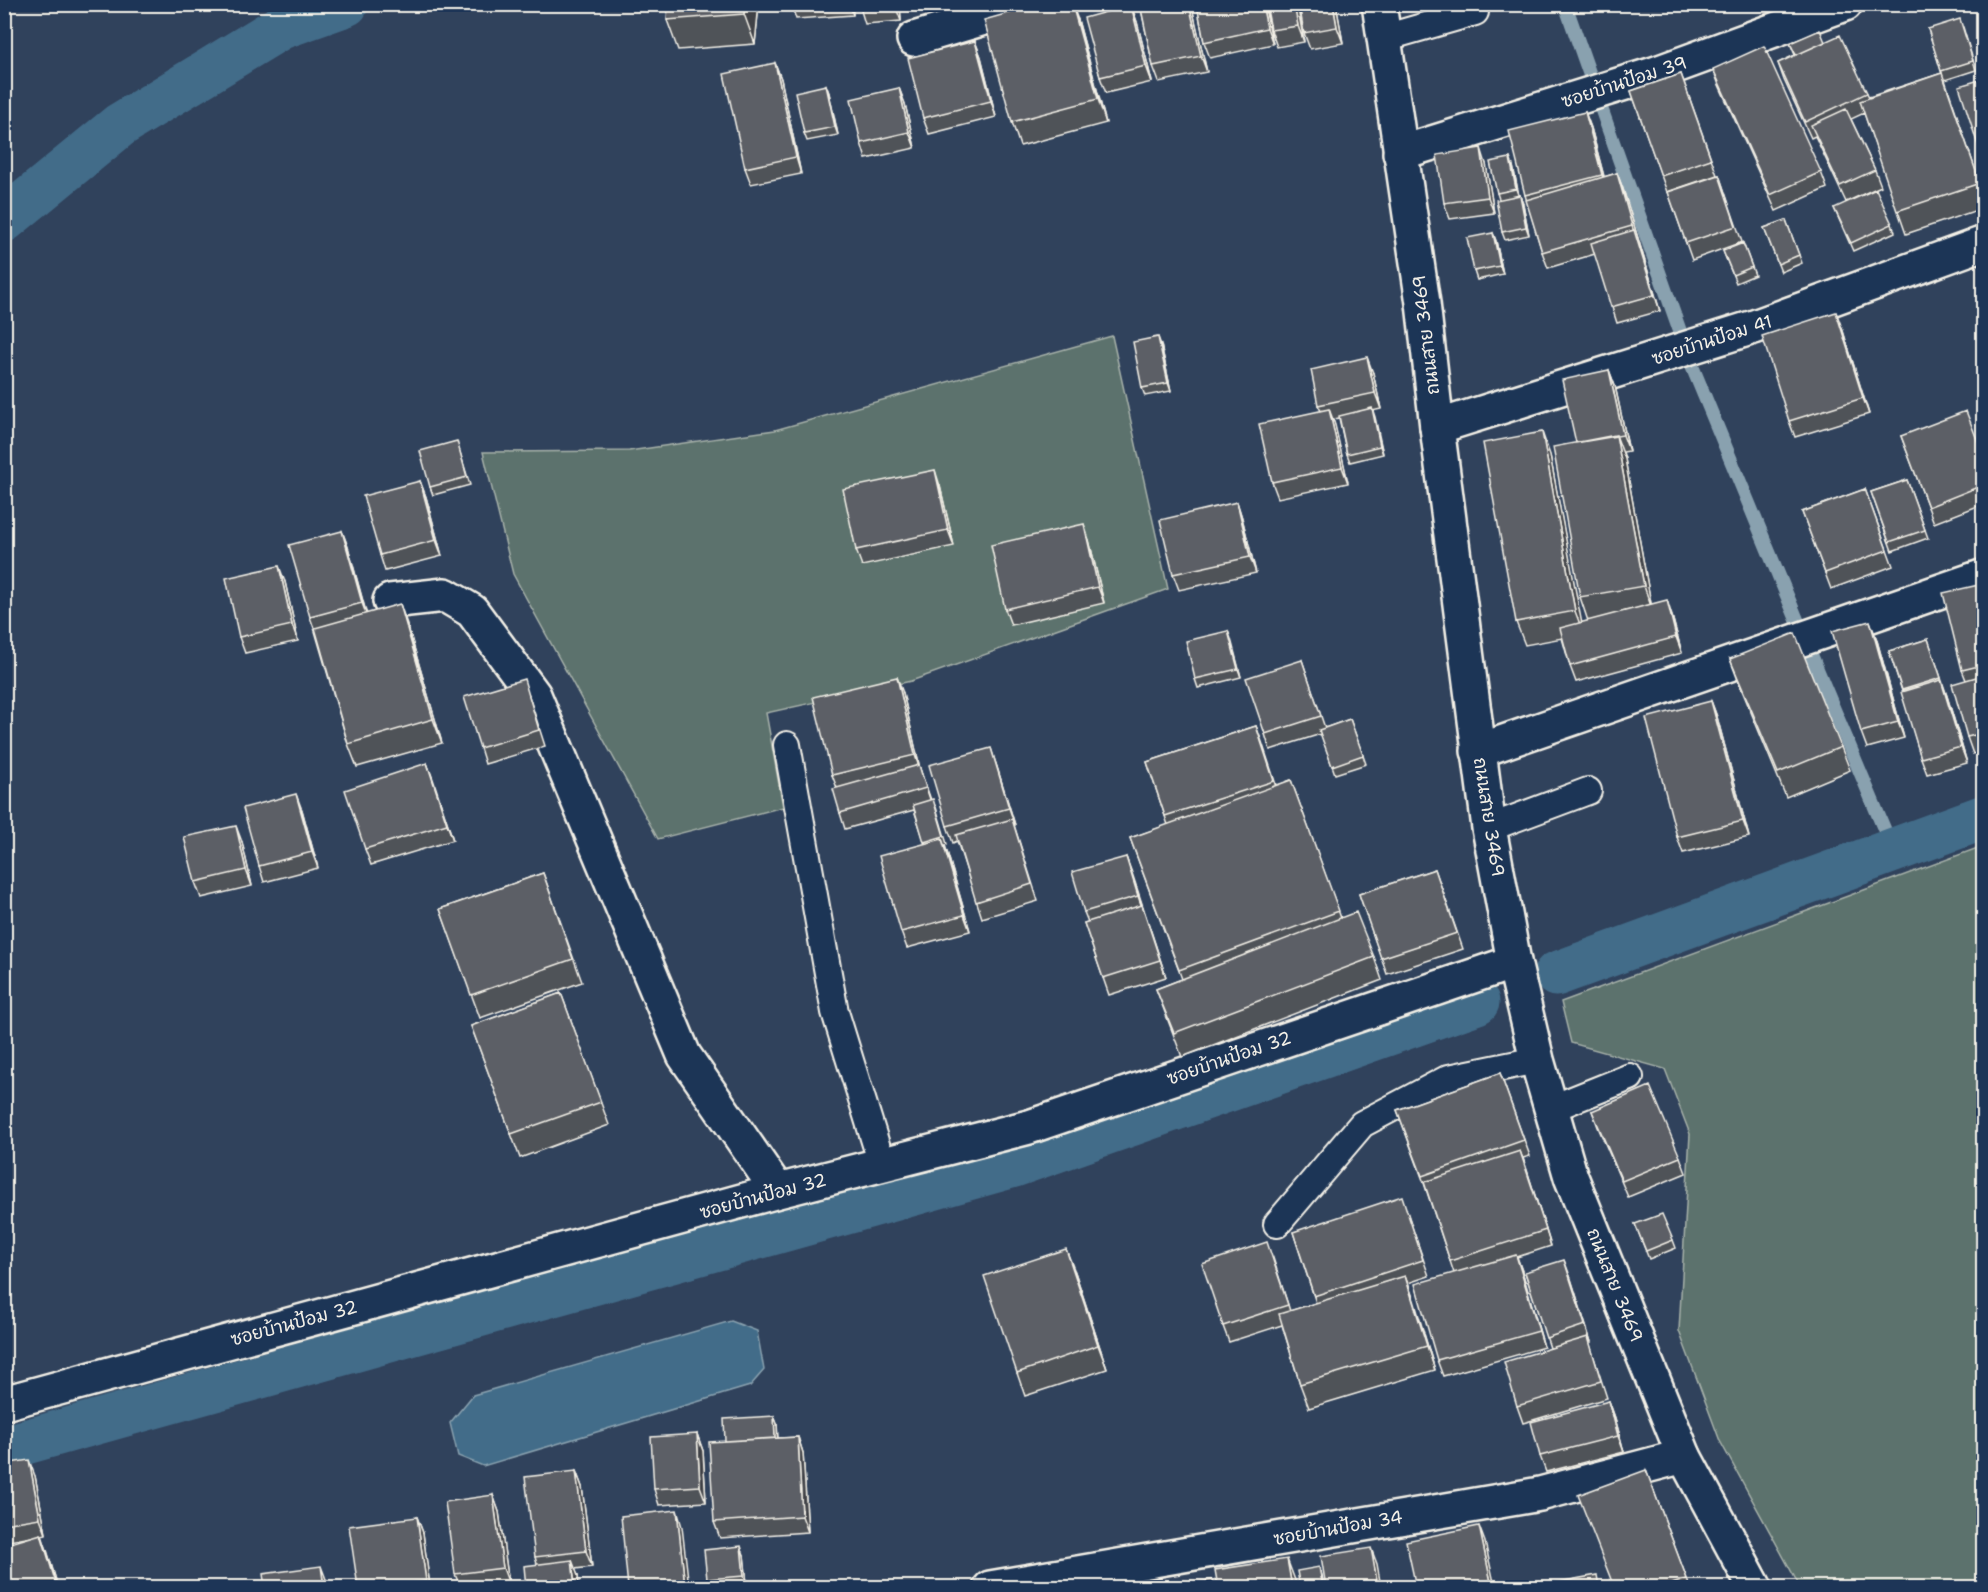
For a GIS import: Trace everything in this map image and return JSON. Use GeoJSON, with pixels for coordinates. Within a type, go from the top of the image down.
{"type":"FeatureCollection","features":[{"type":"Feature","properties":{"kind":"street"},"geometry":{"type":"LineString","coordinates":[[914,39],[1031,4]]}},
{"type":"Feature","properties":{"kind":"street","name":"ถนนสาย 3469"},"geometry":{"type":"LineString","coordinates":[[1379,4],[1423,303],[1489,828],[1514,962],[1537,1060],[1571,1177],[1684,1456],[1755,1587]]}},
{"type":"Feature","properties":{"kind":"street","name":"ซอยบ้านป้อม 39"},"geometry":{"type":"LineString","coordinates":[[1401,153],[1654,74],[1845,4]]}},
{"type":"Feature","properties":{"kind":"street","name":"ซอยบ้านป้อม 41"},"geometry":{"type":"LineString","coordinates":[[1437,427],[1754,327],[1983,243]]}},
{"type":"Feature","properties":{"kind":"street"},"geometry":{"type":"LineString","coordinates":[[1478,752],[1983,576]]}},
{"type":"Feature","properties":{"kind":"street"},"geometry":{"type":"LineString","coordinates":[[390,601],[445,595],[472,611],[534,695],[684,1056],[778,1191]]}},
{"type":"Feature","properties":{"kind":"street","name":"ซอยบ้านป้อม 32"},"geometry":{"type":"LineString","coordinates":[[4,1403],[778,1191],[1029,1127],[1514,962]]}},
{"type":"Feature","properties":{"kind":"street","name":"ซอยบ้านป้อม 34"},"geometry":{"type":"LineString","coordinates":[[990,1587],[1540,1494],[1684,1456]]}},
{"type":"Feature","properties":{"kind":"lane"},"geometry":{"type":"LineString","coordinates":[[1384,38],[1475,12]]}},
{"type":"Feature","properties":{"kind":"lane"},"geometry":{"type":"LineString","coordinates":[[787,745],[835,1012],[882,1164]]}},
{"type":"Feature","properties":{"kind":"lane"},"geometry":{"type":"LineString","coordinates":[[1489,828],[1588,791]]}},
{"type":"Feature","properties":{"kind":"lane"},"geometry":{"type":"LineString","coordinates":[[1277,1224],[1362,1124],[1449,1078],[1537,1060]]}},
{"type":"Feature","properties":{"kind":"lane"},"geometry":{"type":"LineString","coordinates":[[1550,1109],[1630,1077]]}},
{"type":"Feature","properties":{"kind":"green space"},"geometry":{"type":"Polygon","coordinates":[[[1112,336],[1168,589],[911,681],[766,713],[783,807],[658,839],[513,574],[483,452],[629,451],[775,430],[1112,336]]]}},
{"type":"Feature","properties":{"kind":"green space"},"geometry":{"type":"Polygon","coordinates":[[[1983,846],[1983,1587],[1800,1587],[1720,1441],[1679,1331],[1690,1134],[1665,1069],[1571,1043],[1561,1002],[1983,846]]]}},
{"type":"Feature","properties":{"kind":"water"},"geometry":{"type":"Polygon","coordinates":[[[731,1321],[757,1331],[764,1370],[750,1386],[483,1466],[458,1456],[450,1423],[473,1395],[731,1321]]]}},
{"type":"Feature","properties":{"kind":"building"},"geometry":{"type":"Polygon","coordinates":[[[668,4],[745,4],[744,14],[667,20],[668,4]]]}},
{"type":"Feature","properties":{"kind":"building"},"geometry":{"type":"Polygon","coordinates":[[[859,4],[895,4],[895,5],[859,8],[859,4]]]}},
{"type":"Feature","properties":{"kind":"building"},"geometry":{"type":"Polygon","coordinates":[[[1041,4],[1072,4],[1098,99],[1012,122],[984,20],[1041,4]]]}},
{"type":"Feature","properties":{"kind":"building"},"geometry":{"type":"Polygon","coordinates":[[[1140,4],[1189,4],[1201,56],[1153,66],[1140,4]]]}},
{"type":"Feature","properties":{"kind":"building"},"geometry":{"type":"Polygon","coordinates":[[[1197,4],[1262,4],[1267,28],[1204,42],[1197,4]]]}},
{"type":"Feature","properties":{"kind":"building"},"geometry":{"type":"Polygon","coordinates":[[[1266,4],[1294,4],[1298,26],[1271,30],[1266,4]]]}},
{"type":"Feature","properties":{"kind":"building"},"geometry":{"type":"Polygon","coordinates":[[[1299,4],[1333,4],[1337,27],[1304,33],[1299,4]]]}},
{"type":"Feature","properties":{"kind":"building"},"geometry":{"type":"Polygon","coordinates":[[[1131,5],[1146,66],[1100,77],[1084,18],[1131,5]]]}},
{"type":"Feature","properties":{"kind":"building"},"geometry":{"type":"Polygon","coordinates":[[[1960,19],[1973,61],[1941,71],[1928,29],[1960,19]]]}},
{"type":"Feature","properties":{"kind":"building"},"geometry":{"type":"Polygon","coordinates":[[[1820,30],[1825,42],[1796,55],[1790,43],[1820,30]]]}},
{"type":"Feature","properties":{"kind":"building"},"geometry":{"type":"Polygon","coordinates":[[[1840,35],[1867,93],[1805,122],[1778,63],[1840,35]]]}},
{"type":"Feature","properties":{"kind":"building"},"geometry":{"type":"Polygon","coordinates":[[[975,41],[991,101],[923,118],[908,58],[975,41]]]}},
{"type":"Feature","properties":{"kind":"building"},"geometry":{"type":"Polygon","coordinates":[[[1764,46],[1821,172],[1770,195],[1713,69],[1764,46]]]}},
{"type":"Feature","properties":{"kind":"building"},"geometry":{"type":"Polygon","coordinates":[[[775,63],[796,157],[745,168],[724,74],[775,63]]]}},
{"type":"Feature","properties":{"kind":"building"},"geometry":{"type":"Polygon","coordinates":[[[1942,73],[1980,183],[1897,211],[1860,101],[1942,73]]]}},
{"type":"Feature","properties":{"kind":"building"},"geometry":{"type":"Polygon","coordinates":[[[1681,74],[1711,159],[1661,176],[1631,91],[1681,74]]]}},
{"type":"Feature","properties":{"kind":"building"},"geometry":{"type":"Polygon","coordinates":[[[1983,79],[1983,161],[1959,86],[1983,79]]]}},
{"type":"Feature","properties":{"kind":"building"},"geometry":{"type":"Polygon","coordinates":[[[826,85],[835,127],[804,133],[795,92],[826,85]]]}},
{"type":"Feature","properties":{"kind":"building"},"geometry":{"type":"Polygon","coordinates":[[[899,88],[909,132],[861,143],[851,99],[899,88]]]}},
{"type":"Feature","properties":{"kind":"building"},"geometry":{"type":"Polygon","coordinates":[[[1846,109],[1875,170],[1840,186],[1811,125],[1846,109]]]}},
{"type":"Feature","properties":{"kind":"building"},"geometry":{"type":"Polygon","coordinates":[[[1585,112],[1602,175],[1525,195],[1509,131],[1585,112]]]}},
{"type":"Feature","properties":{"kind":"building"},"geometry":{"type":"Polygon","coordinates":[[[1481,148],[1488,197],[1444,203],[1437,155],[1481,148]]]}},
{"type":"Feature","properties":{"kind":"building"},"geometry":{"type":"Polygon","coordinates":[[[1510,158],[1516,189],[1497,193],[1490,162],[1510,158]]]}},
{"type":"Feature","properties":{"kind":"building"},"geometry":{"type":"Polygon","coordinates":[[[1617,173],[1632,226],[1542,252],[1526,200],[1617,173]]]}},
{"type":"Feature","properties":{"kind":"building"},"geometry":{"type":"Polygon","coordinates":[[[1719,175],[1736,226],[1686,243],[1668,192],[1719,175]]]}},
{"type":"Feature","properties":{"kind":"building"},"geometry":{"type":"Polygon","coordinates":[[[1876,189],[1892,224],[1851,243],[1834,208],[1876,189]]]}},
{"type":"Feature","properties":{"kind":"building"},"geometry":{"type":"Polygon","coordinates":[[[1520,195],[1526,227],[1502,232],[1496,200],[1520,195]]]}},
{"type":"Feature","properties":{"kind":"building"},"geometry":{"type":"Polygon","coordinates":[[[1786,220],[1799,255],[1778,264],[1764,228],[1786,220]]]}},
{"type":"Feature","properties":{"kind":"building"},"geometry":{"type":"Polygon","coordinates":[[[1634,230],[1654,295],[1611,307],[1591,243],[1634,230]]]}},
{"type":"Feature","properties":{"kind":"building"},"geometry":{"type":"Polygon","coordinates":[[[1493,233],[1500,266],[1474,271],[1467,238],[1493,233]]]}},
{"type":"Feature","properties":{"kind":"building"},"geometry":{"type":"Polygon","coordinates":[[[1743,243],[1752,267],[1733,275],[1723,251],[1743,243]]]}},
{"type":"Feature","properties":{"kind":"building"},"geometry":{"type":"Polygon","coordinates":[[[1836,312],[1863,398],[1789,421],[1762,336],[1836,312]]]}},
{"type":"Feature","properties":{"kind":"building"},"geometry":{"type":"Polygon","coordinates":[[[1158,337],[1168,383],[1142,388],[1133,342],[1158,337]]]}},
{"type":"Feature","properties":{"kind":"building"},"geometry":{"type":"Polygon","coordinates":[[[1367,357],[1375,393],[1318,405],[1311,370],[1367,357]]]}},
{"type":"Feature","properties":{"kind":"building"},"geometry":{"type":"Polygon","coordinates":[[[1609,370],[1623,435],[1576,443],[1562,380],[1609,370]]]}},
{"type":"Feature","properties":{"kind":"building"},"geometry":{"type":"Polygon","coordinates":[[[1372,408],[1380,446],[1347,454],[1339,416],[1372,408]]]}},
{"type":"Feature","properties":{"kind":"building"},"geometry":{"type":"Polygon","coordinates":[[[1329,409],[1342,467],[1272,482],[1259,424],[1329,409]]]}},
{"type":"Feature","properties":{"kind":"building"},"geometry":{"type":"Polygon","coordinates":[[[1966,411],[1983,455],[1983,485],[1928,507],[1901,436],[1966,411]]]}},
{"type":"Feature","properties":{"kind":"building"},"geometry":{"type":"Polygon","coordinates":[[[1542,432],[1575,611],[1516,622],[1483,443],[1542,432]]]}},
{"type":"Feature","properties":{"kind":"building"},"geometry":{"type":"Polygon","coordinates":[[[1616,435],[1644,586],[1580,597],[1553,447],[1616,435]]]}},
{"type":"Feature","properties":{"kind":"building"},"geometry":{"type":"Polygon","coordinates":[[[457,441],[467,477],[430,487],[420,451],[457,441]]]}},
{"type":"Feature","properties":{"kind":"building"},"geometry":{"type":"Polygon","coordinates":[[[935,470],[948,530],[856,550],[843,489],[935,470]]]}},
{"type":"Feature","properties":{"kind":"building"},"geometry":{"type":"Polygon","coordinates":[[[1907,480],[1925,530],[1889,542],[1871,492],[1907,480]]]}},
{"type":"Feature","properties":{"kind":"building"},"geometry":{"type":"Polygon","coordinates":[[[420,481],[436,540],[380,555],[363,496],[420,481]]]}},
{"type":"Feature","properties":{"kind":"building"},"geometry":{"type":"Polygon","coordinates":[[[1865,489],[1887,550],[1825,573],[1802,512],[1865,489]]]}},
{"type":"Feature","properties":{"kind":"building"},"geometry":{"type":"Polygon","coordinates":[[[1237,502],[1250,557],[1173,574],[1160,520],[1237,502]]]}},
{"type":"Feature","properties":{"kind":"building"},"geometry":{"type":"Polygon","coordinates":[[[1084,524],[1098,587],[1005,609],[991,545],[1084,524]]]}},
{"type":"Feature","properties":{"kind":"building"},"geometry":{"type":"Polygon","coordinates":[[[342,531],[362,603],[310,617],[289,545],[342,531]]]}},
{"type":"Feature","properties":{"kind":"building"},"geometry":{"type":"Polygon","coordinates":[[[279,566],[292,625],[239,637],[226,578],[279,566]]]}},
{"type":"Feature","properties":{"kind":"building"},"geometry":{"type":"Polygon","coordinates":[[[1983,584],[1983,665],[1962,670],[1943,593],[1983,584]]]}},
{"type":"Feature","properties":{"kind":"building"},"geometry":{"type":"Polygon","coordinates":[[[1667,600],[1676,637],[1570,666],[1560,628],[1667,600]]]}},
{"type":"Feature","properties":{"kind":"building"},"geometry":{"type":"Polygon","coordinates":[[[400,604],[433,719],[348,744],[315,628],[400,604]]]}},
{"type":"Feature","properties":{"kind":"building"},"geometry":{"type":"Polygon","coordinates":[[[1870,621],[1898,722],[1861,732],[1832,631],[1870,621]]]}},
{"type":"Feature","properties":{"kind":"building"},"geometry":{"type":"Polygon","coordinates":[[[1228,631],[1238,669],[1195,679],[1186,641],[1228,631]]]}},
{"type":"Feature","properties":{"kind":"building"},"geometry":{"type":"Polygon","coordinates":[[[1795,633],[1841,747],[1778,773],[1730,659],[1795,633]]]}},
{"type":"Feature","properties":{"kind":"building"},"geometry":{"type":"Polygon","coordinates":[[[1928,639],[1941,678],[1902,690],[1889,651],[1928,639]]]}},
{"type":"Feature","properties":{"kind":"building"},"geometry":{"type":"Polygon","coordinates":[[[1302,660],[1321,716],[1265,734],[1246,678],[1302,660]]]}},
{"type":"Feature","properties":{"kind":"building"},"geometry":{"type":"Polygon","coordinates":[[[1983,675],[1983,733],[1967,737],[1952,684],[1983,675]]]}},
{"type":"Feature","properties":{"kind":"building"},"geometry":{"type":"Polygon","coordinates":[[[897,677],[915,755],[832,775],[813,697],[897,677]]]}},
{"type":"Feature","properties":{"kind":"building"},"geometry":{"type":"Polygon","coordinates":[[[524,679],[539,730],[480,748],[464,697],[524,679]]]}},
{"type":"Feature","properties":{"kind":"building"},"geometry":{"type":"Polygon","coordinates":[[[1941,680],[1961,747],[1921,758],[1901,692],[1941,680]]]}},
{"type":"Feature","properties":{"kind":"building"},"geometry":{"type":"Polygon","coordinates":[[[1711,701],[1743,821],[1677,837],[1646,718],[1711,701]]]}},
{"type":"Feature","properties":{"kind":"building"},"geometry":{"type":"Polygon","coordinates":[[[1350,719],[1363,755],[1332,766],[1319,730],[1350,719]]]}},
{"type":"Feature","properties":{"kind":"building"},"geometry":{"type":"Polygon","coordinates":[[[1256,726],[1274,781],[1165,816],[1147,762],[1256,726]]]}},
{"type":"Feature","properties":{"kind":"building"},"geometry":{"type":"Polygon","coordinates":[[[991,748],[1009,808],[947,826],[929,765],[991,748]]]}},
{"type":"Feature","properties":{"kind":"building"},"geometry":{"type":"Polygon","coordinates":[[[427,763],[447,824],[365,849],[345,790],[427,763]]]}},
{"type":"Feature","properties":{"kind":"building"},"geometry":{"type":"Polygon","coordinates":[[[919,765],[926,788],[840,813],[833,789],[919,765]]]}},
{"type":"Feature","properties":{"kind":"building"},"geometry":{"type":"Polygon","coordinates":[[[1291,780],[1339,911],[1179,970],[1130,838],[1291,780]]]}},
{"type":"Feature","properties":{"kind":"building"},"geometry":{"type":"Polygon","coordinates":[[[296,794],[312,852],[259,866],[243,808],[296,794]]]}},
{"type":"Feature","properties":{"kind":"building"},"geometry":{"type":"Polygon","coordinates":[[[933,799],[944,836],[924,842],[913,805],[933,799]]]}},
{"type":"Feature","properties":{"kind":"building"},"geometry":{"type":"Polygon","coordinates":[[[1012,819],[1032,884],[976,902],[956,835],[1012,819]]]}},
{"type":"Feature","properties":{"kind":"building"},"geometry":{"type":"Polygon","coordinates":[[[236,826],[246,870],[195,882],[184,837],[236,826]]]}},
{"type":"Feature","properties":{"kind":"building"},"geometry":{"type":"Polygon","coordinates":[[[942,839],[964,915],[901,932],[879,856],[942,839]]]}},
{"type":"Feature","properties":{"kind":"building"},"geometry":{"type":"Polygon","coordinates":[[[1126,857],[1138,896],[1084,912],[1072,872],[1126,857]]]}},
{"type":"Feature","properties":{"kind":"building"},"geometry":{"type":"Polygon","coordinates":[[[1435,869],[1457,933],[1381,958],[1359,894],[1435,869]]]}},
{"type":"Feature","properties":{"kind":"building"},"geometry":{"type":"Polygon","coordinates":[[[543,873],[573,959],[471,995],[440,909],[543,873]]]}},
{"type":"Feature","properties":{"kind":"building"},"geometry":{"type":"Polygon","coordinates":[[[1142,905],[1160,960],[1103,978],[1084,923],[1142,905]]]}},
{"type":"Feature","properties":{"kind":"building"},"geometry":{"type":"Polygon","coordinates":[[[1356,912],[1374,957],[1174,1033],[1156,989],[1356,912]]]}},
{"type":"Feature","properties":{"kind":"building"},"geometry":{"type":"Polygon","coordinates":[[[561,993],[601,1102],[511,1134],[471,1026],[561,993]]]}},
{"type":"Feature","properties":{"kind":"building"},"geometry":{"type":"Polygon","coordinates":[[[1500,1073],[1524,1140],[1422,1176],[1397,1110],[1500,1073]]]}},
{"type":"Feature","properties":{"kind":"building"},"geometry":{"type":"Polygon","coordinates":[[[1650,1086],[1680,1157],[1622,1181],[1592,1111],[1650,1086]]]}},
{"type":"Feature","properties":{"kind":"building"},"geometry":{"type":"Polygon","coordinates":[[[1520,1151],[1546,1230],[1450,1261],[1424,1182],[1520,1151]]]}},
{"type":"Feature","properties":{"kind":"building"},"geometry":{"type":"Polygon","coordinates":[[[1402,1196],[1423,1260],[1314,1296],[1293,1232],[1402,1196]]]}},
{"type":"Feature","properties":{"kind":"building"},"geometry":{"type":"Polygon","coordinates":[[[1662,1214],[1673,1240],[1646,1251],[1635,1224],[1662,1214]]]}},
{"type":"Feature","properties":{"kind":"building"},"geometry":{"type":"Polygon","coordinates":[[[1267,1242],[1288,1305],[1223,1326],[1202,1264],[1267,1242]]]}},
{"type":"Feature","properties":{"kind":"building"},"geometry":{"type":"Polygon","coordinates":[[[1066,1249],[1098,1345],[1017,1373],[984,1276],[1066,1249]]]}},
{"type":"Feature","properties":{"kind":"building"},"geometry":{"type":"Polygon","coordinates":[[[1516,1255],[1539,1331],[1437,1360],[1415,1284],[1516,1255]]]}},
{"type":"Feature","properties":{"kind":"building"},"geometry":{"type":"Polygon","coordinates":[[[1564,1260],[1585,1325],[1546,1338],[1525,1272],[1564,1260]]]}},
{"type":"Feature","properties":{"kind":"building"},"geometry":{"type":"Polygon","coordinates":[[[1405,1276],[1427,1346],[1300,1384],[1279,1314],[1405,1276]]]}},
{"type":"Feature","properties":{"kind":"building"},"geometry":{"type":"Polygon","coordinates":[[[1588,1337],[1601,1381],[1517,1406],[1504,1362],[1588,1337]]]}},
{"type":"Feature","properties":{"kind":"building"},"geometry":{"type":"Polygon","coordinates":[[[1609,1401],[1618,1436],[1540,1456],[1531,1422],[1609,1401]]]}},
{"type":"Feature","properties":{"kind":"building"},"geometry":{"type":"Polygon","coordinates":[[[774,1416],[775,1438],[725,1441],[724,1419],[774,1416]]]}},
{"type":"Feature","properties":{"kind":"building"},"geometry":{"type":"Polygon","coordinates":[[[697,1434],[700,1486],[654,1489],[651,1437],[697,1434]]]}},
{"type":"Feature","properties":{"kind":"building"},"geometry":{"type":"Polygon","coordinates":[[[798,1437],[802,1516],[714,1522],[709,1442],[798,1437]]]}},
{"type":"Feature","properties":{"kind":"building"},"geometry":{"type":"Polygon","coordinates":[[[29,1460],[40,1518],[4,1524],[4,1464],[29,1460]]]}},
{"type":"Feature","properties":{"kind":"building"},"geometry":{"type":"Polygon","coordinates":[[[1646,1470],[1687,1579],[1663,1587],[1614,1587],[1578,1495],[1646,1470]]]}},
{"type":"Feature","properties":{"kind":"building"},"geometry":{"type":"Polygon","coordinates":[[[576,1471],[586,1551],[535,1557],[525,1477],[576,1471]]]}},
{"type":"Feature","properties":{"kind":"building"},"geometry":{"type":"Polygon","coordinates":[[[493,1495],[503,1568],[455,1574],[445,1502],[493,1495]]]}},
{"type":"Feature","properties":{"kind":"building"},"geometry":{"type":"Polygon","coordinates":[[[677,1510],[685,1587],[628,1587],[621,1516],[677,1510]]]}},
{"type":"Feature","properties":{"kind":"building"},"geometry":{"type":"Polygon","coordinates":[[[417,1517],[426,1581],[358,1587],[349,1526],[417,1517]]]}},
{"type":"Feature","properties":{"kind":"building"},"geometry":{"type":"Polygon","coordinates":[[[1479,1526],[1492,1587],[1416,1587],[1406,1541],[1479,1526]]]}},
{"type":"Feature","properties":{"kind":"building"},"geometry":{"type":"Polygon","coordinates":[[[41,1534],[57,1587],[4,1587],[4,1545],[41,1534]]]}},
{"type":"Feature","properties":{"kind":"building"},"geometry":{"type":"Polygon","coordinates":[[[741,1546],[744,1576],[707,1579],[704,1550],[741,1546]]]}},
{"type":"Feature","properties":{"kind":"building"},"geometry":{"type":"Polygon","coordinates":[[[1371,1548],[1378,1587],[1326,1587],[1321,1556],[1371,1548]]]}},
{"type":"Feature","properties":{"kind":"building"},"geometry":{"type":"Polygon","coordinates":[[[1287,1559],[1292,1587],[1218,1587],[1215,1570],[1287,1559]]]}},
{"type":"Feature","properties":{"kind":"building"},"geometry":{"type":"Polygon","coordinates":[[[572,1560],[575,1587],[526,1587],[524,1566],[572,1560]]]}},
{"type":"Feature","properties":{"kind":"building"},"geometry":{"type":"Polygon","coordinates":[[[321,1566],[324,1587],[265,1587],[263,1574],[321,1566]]]}},
{"type":"Feature","properties":{"kind":"building"},"geometry":{"type":"Polygon","coordinates":[[[1319,1567],[1323,1587],[1300,1587],[1297,1571],[1319,1567]]]}},
{"type":"Feature","properties":{"kind":"building"},"geometry":{"type":"Polygon","coordinates":[[[1597,1575],[1599,1587],[1532,1587],[1597,1575]]]}},
{"type":"Feature","properties":{"kind":"building"},"geometry":{"type":"Polygon","coordinates":[[[1213,1580],[1214,1587],[1155,1587],[1213,1580]]]}},
{"type":"Feature","properties":{"kind":"waterway"},"geometry":{"type":"LineString","coordinates":[[4,220],[120,125],[281,27],[346,4]]}},
{"type":"Feature","properties":{"kind":"waterway"},"geometry":{"type":"LineString","coordinates":[[1565,4],[1592,81]]}},
{"type":"Feature","properties":{"kind":"waterway"},"geometry":{"type":"LineString","coordinates":[[1600,105],[1681,334]]}},
{"type":"Feature","properties":{"kind":"waterway"},"geometry":{"type":"LineString","coordinates":[[1692,366],[1800,627]]}},
{"type":"Feature","properties":{"kind":"waterway"},"geometry":{"type":"LineString","coordinates":[[1809,650],[1893,850]]}},
{"type":"Feature","properties":{"kind":"waterway"},"geometry":{"type":"LineString","coordinates":[[1556,974],[1984,817]]}},
{"type":"Feature","properties":{"kind":"waterway"},"geometry":{"type":"LineString","coordinates":[[4,1448],[1014,1165],[1477,1002]]}}]}
